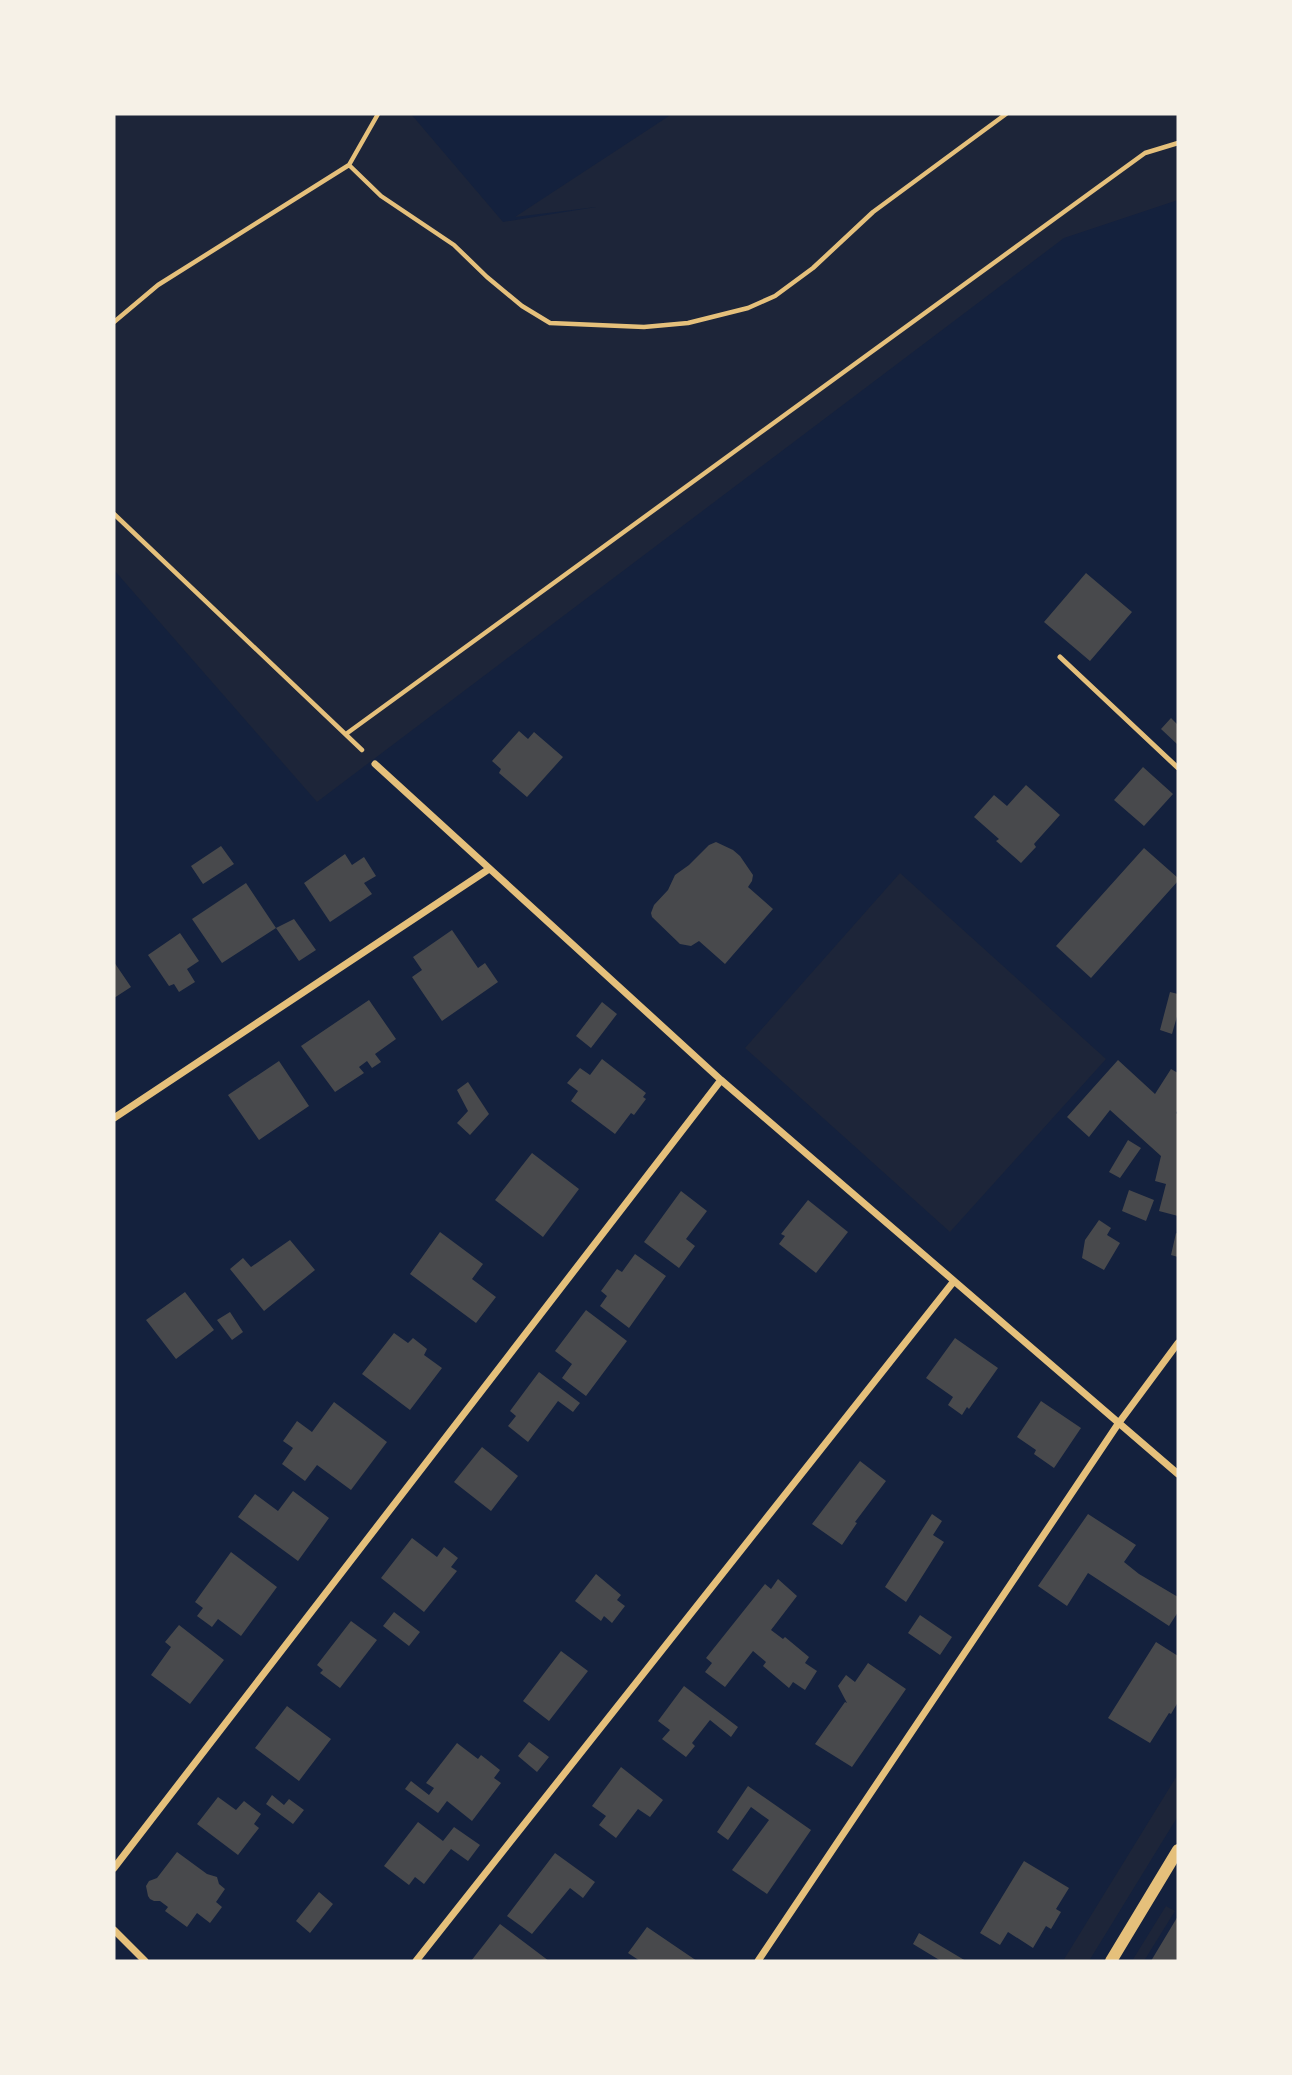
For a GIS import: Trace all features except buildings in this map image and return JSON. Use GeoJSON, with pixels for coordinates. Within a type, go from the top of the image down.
{"type":"FeatureCollection","features":[{"type":"Feature","properties":{"kind":"street"},"geometry":{"type":"LineString","coordinates":[[375,764],[721,1080],[1178,1474]]}},
{"type":"Feature","properties":{"kind":"street"},"geometry":{"type":"LineString","coordinates":[[114,1118],[489,869]]}},
{"type":"Feature","properties":{"kind":"street"},"geometry":{"type":"LineString","coordinates":[[114,1868],[721,1080]]}},
{"type":"Feature","properties":{"kind":"street"},"geometry":{"type":"LineString","coordinates":[[416,1961],[954,1282]]}},
{"type":"Feature","properties":{"kind":"street"},"geometry":{"type":"LineString","coordinates":[[758,1961],[1118,1424],[1178,1343]]}},
{"type":"Feature","properties":{"kind":"street"},"geometry":{"type":"LineString","coordinates":[[1111,1961],[1178,1850]]}},
{"type":"Feature","properties":{"kind":"street"},"geometry":{"type":"LineString","coordinates":[[114,1930],[145,1961]]}},
{"type":"Feature","properties":{"kind":"lane"},"geometry":{"type":"LineString","coordinates":[[1060,657],[1178,768]]}},
{"type":"Feature","properties":{"kind":"path"},"geometry":{"type":"LineString","coordinates":[[114,322],[158,285],[349,165],[378,114]]}},
{"type":"Feature","properties":{"kind":"path"},"geometry":{"type":"LineString","coordinates":[[349,165],[381,196],[454,245],[522,306],[550,323],[645,327],[688,323],[748,308],[775,296],[813,268],[873,212],[1006,114]]}},
{"type":"Feature","properties":{"kind":"path"},"geometry":{"type":"LineString","coordinates":[[346,734],[1145,153],[1178,143]]}},
{"type":"Feature","properties":{"kind":"path"},"geometry":{"type":"LineString","coordinates":[[114,514],[375,764]]}},
{"type":"Feature","properties":{"kind":"shaded area"},"geometry":{"type":"Polygon","coordinates":[[[114,114],[411,114],[503,222],[596,207],[515,217],[672,114],[1178,114],[1178,200],[1064,238],[317,802],[114,570],[114,114]]]}},
{"type":"Feature","properties":{"kind":"shaded area"},"geometry":{"type":"Polygon","coordinates":[[[900,873],[1106,1059],[950,1232],[745,1048],[900,873]]]}},
{"type":"Feature","properties":{"kind":"shaded area"},"geometry":{"type":"Polygon","coordinates":[[[1178,1774],[1178,1816],[1089,1961],[1063,1961],[1178,1774]]]}},
{"type":"Feature","properties":{"kind":"shaded area"},"geometry":{"type":"Polygon","coordinates":[[[1166,1906],[1175,1911],[1144,1961],[1132,1961],[1166,1906]]]}}]}
